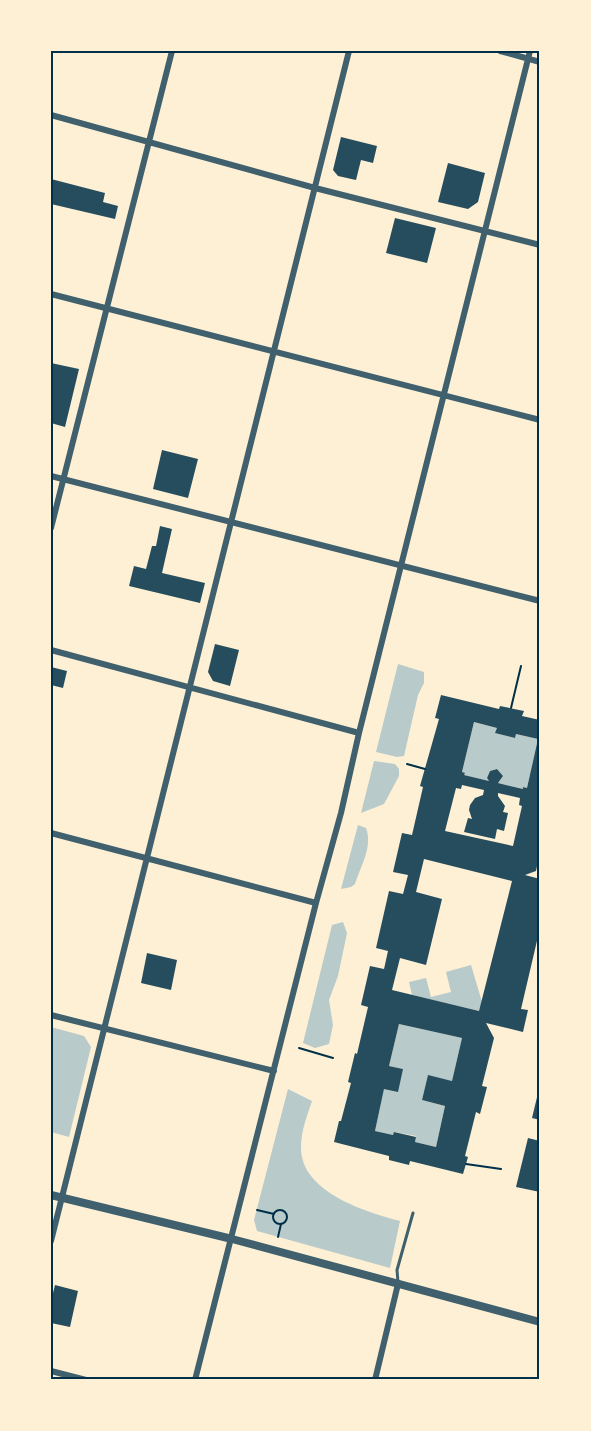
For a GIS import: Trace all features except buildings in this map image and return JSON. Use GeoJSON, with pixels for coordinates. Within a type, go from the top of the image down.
{"type":"FeatureCollection","features":[{"type":"Feature","properties":{"kind":"street"},"geometry":{"type":"LineString","coordinates":[[51,528],[172,51]]}},
{"type":"Feature","properties":{"kind":"street"},"geometry":{"type":"LineString","coordinates":[[51,1241],[349,51]]}},
{"type":"Feature","properties":{"kind":"street"},"geometry":{"type":"LineString","coordinates":[[500,51],[529,55],[540,62]]}},
{"type":"Feature","properties":{"kind":"street"},"geometry":{"type":"LineString","coordinates":[[195,1380],[341,813],[400,566],[529,55]]}},
{"type":"Feature","properties":{"kind":"street"},"geometry":{"type":"LineString","coordinates":[[51,115],[315,188],[540,245]]}},
{"type":"Feature","properties":{"kind":"street"},"geometry":{"type":"LineString","coordinates":[[51,294],[540,420]]}},
{"type":"Feature","properties":{"kind":"street"},"geometry":{"type":"LineString","coordinates":[[51,476],[540,601]]}},
{"type":"Feature","properties":{"kind":"street"},"geometry":{"type":"LineString","coordinates":[[51,650],[359,733]]}},
{"type":"Feature","properties":{"kind":"street"},"geometry":{"type":"LineString","coordinates":[[51,832],[316,903]]}},
{"type":"Feature","properties":{"kind":"street"},"geometry":{"type":"LineString","coordinates":[[51,1015],[274,1071]]}},
{"type":"Feature","properties":{"kind":"street"},"geometry":{"type":"LineString","coordinates":[[51,1195],[232,1239],[540,1322]]}},
{"type":"Feature","properties":{"kind":"street"},"geometry":{"type":"LineString","coordinates":[[375,1380],[398,1284]]}},
{"type":"Feature","properties":{"kind":"street"},"geometry":{"type":"LineString","coordinates":[[51,1371],[86,1380]]}},
{"type":"Feature","properties":{"kind":"lane"},"geometry":{"type":"LineString","coordinates":[[398,1284],[397,1270],[413,1213]]}},
{"type":"Feature","properties":{"kind":"path"},"geometry":{"type":"LineString","coordinates":[[511,708],[521,666]]}},
{"type":"Feature","properties":{"kind":"path"},"geometry":{"type":"LineString","coordinates":[[407,764],[425,769]]}},
{"type":"Feature","properties":{"kind":"path"},"geometry":{"type":"LineString","coordinates":[[299,1048],[333,1058]]}},
{"type":"Feature","properties":{"kind":"path"},"geometry":{"type":"LineString","coordinates":[[466,1164],[501,1169]]}},
{"type":"Feature","properties":{"kind":"path"},"geometry":{"type":"LineString","coordinates":[[257,1210],[274,1214]]}},
{"type":"Feature","properties":{"kind":"path"},"geometry":{"type":"LineString","coordinates":[[274,1214],[279,1210],[286,1213],[286,1220],[280,1224],[278,1237]]}},
{"type":"Feature","properties":{"kind":"path"},"geometry":{"type":"LineString","coordinates":[[274,1214],[274,1221],[280,1224]]}},
{"type":"Feature","properties":{"kind":"shaded area"},"geometry":{"type":"Polygon","coordinates":[[[398,664],[424,672],[424,683],[418,695],[404,756],[397,757],[376,752],[398,664]]]}},
{"type":"Feature","properties":{"kind":"shaded area"},"geometry":{"type":"Polygon","coordinates":[[[474,722],[497,728],[496,733],[515,738],[516,734],[538,739],[527,788],[498,783],[503,776],[497,769],[490,771],[487,778],[489,781],[464,775],[462,772],[474,722]]]}},
{"type":"Feature","properties":{"kind":"shaded area"},"geometry":{"type":"Polygon","coordinates":[[[374,761],[395,764],[399,769],[399,776],[384,804],[361,813],[374,761]]]}},
{"type":"Feature","properties":{"kind":"shaded area"},"geometry":{"type":"Polygon","coordinates":[[[358,825],[366,828],[368,835],[365,856],[355,884],[341,889],[358,825]]]}},
{"type":"Feature","properties":{"kind":"shaded area"},"geometry":{"type":"Polygon","coordinates":[[[343,922],[347,933],[338,976],[329,1000],[333,1025],[329,1044],[315,1048],[303,1043],[332,925],[343,922]]]}},
{"type":"Feature","properties":{"kind":"shaded area"},"geometry":{"type":"Polygon","coordinates":[[[471,965],[482,1002],[479,1011],[412,995],[409,982],[426,978],[431,997],[451,992],[446,972],[471,965]]]}},
{"type":"Feature","properties":{"kind":"shaded area"},"geometry":{"type":"Polygon","coordinates":[[[399,1024],[462,1038],[452,1081],[428,1076],[422,1100],[445,1106],[436,1147],[415,1142],[416,1136],[375,1131],[384,1089],[403,1069],[389,1066],[399,1024]]]}},
{"type":"Feature","properties":{"kind":"shaded area"},"geometry":{"type":"Polygon","coordinates":[[[51,1027],[84,1036],[91,1047],[69,1137],[51,1132],[51,1027]]]}},
{"type":"Feature","properties":{"kind":"shaded area"},"geometry":{"type":"Polygon","coordinates":[[[288,1089],[312,1101],[301,1141],[304,1163],[311,1176],[337,1198],[370,1212],[400,1221],[390,1268],[257,1231],[254,1220],[288,1089]]]}}]}
